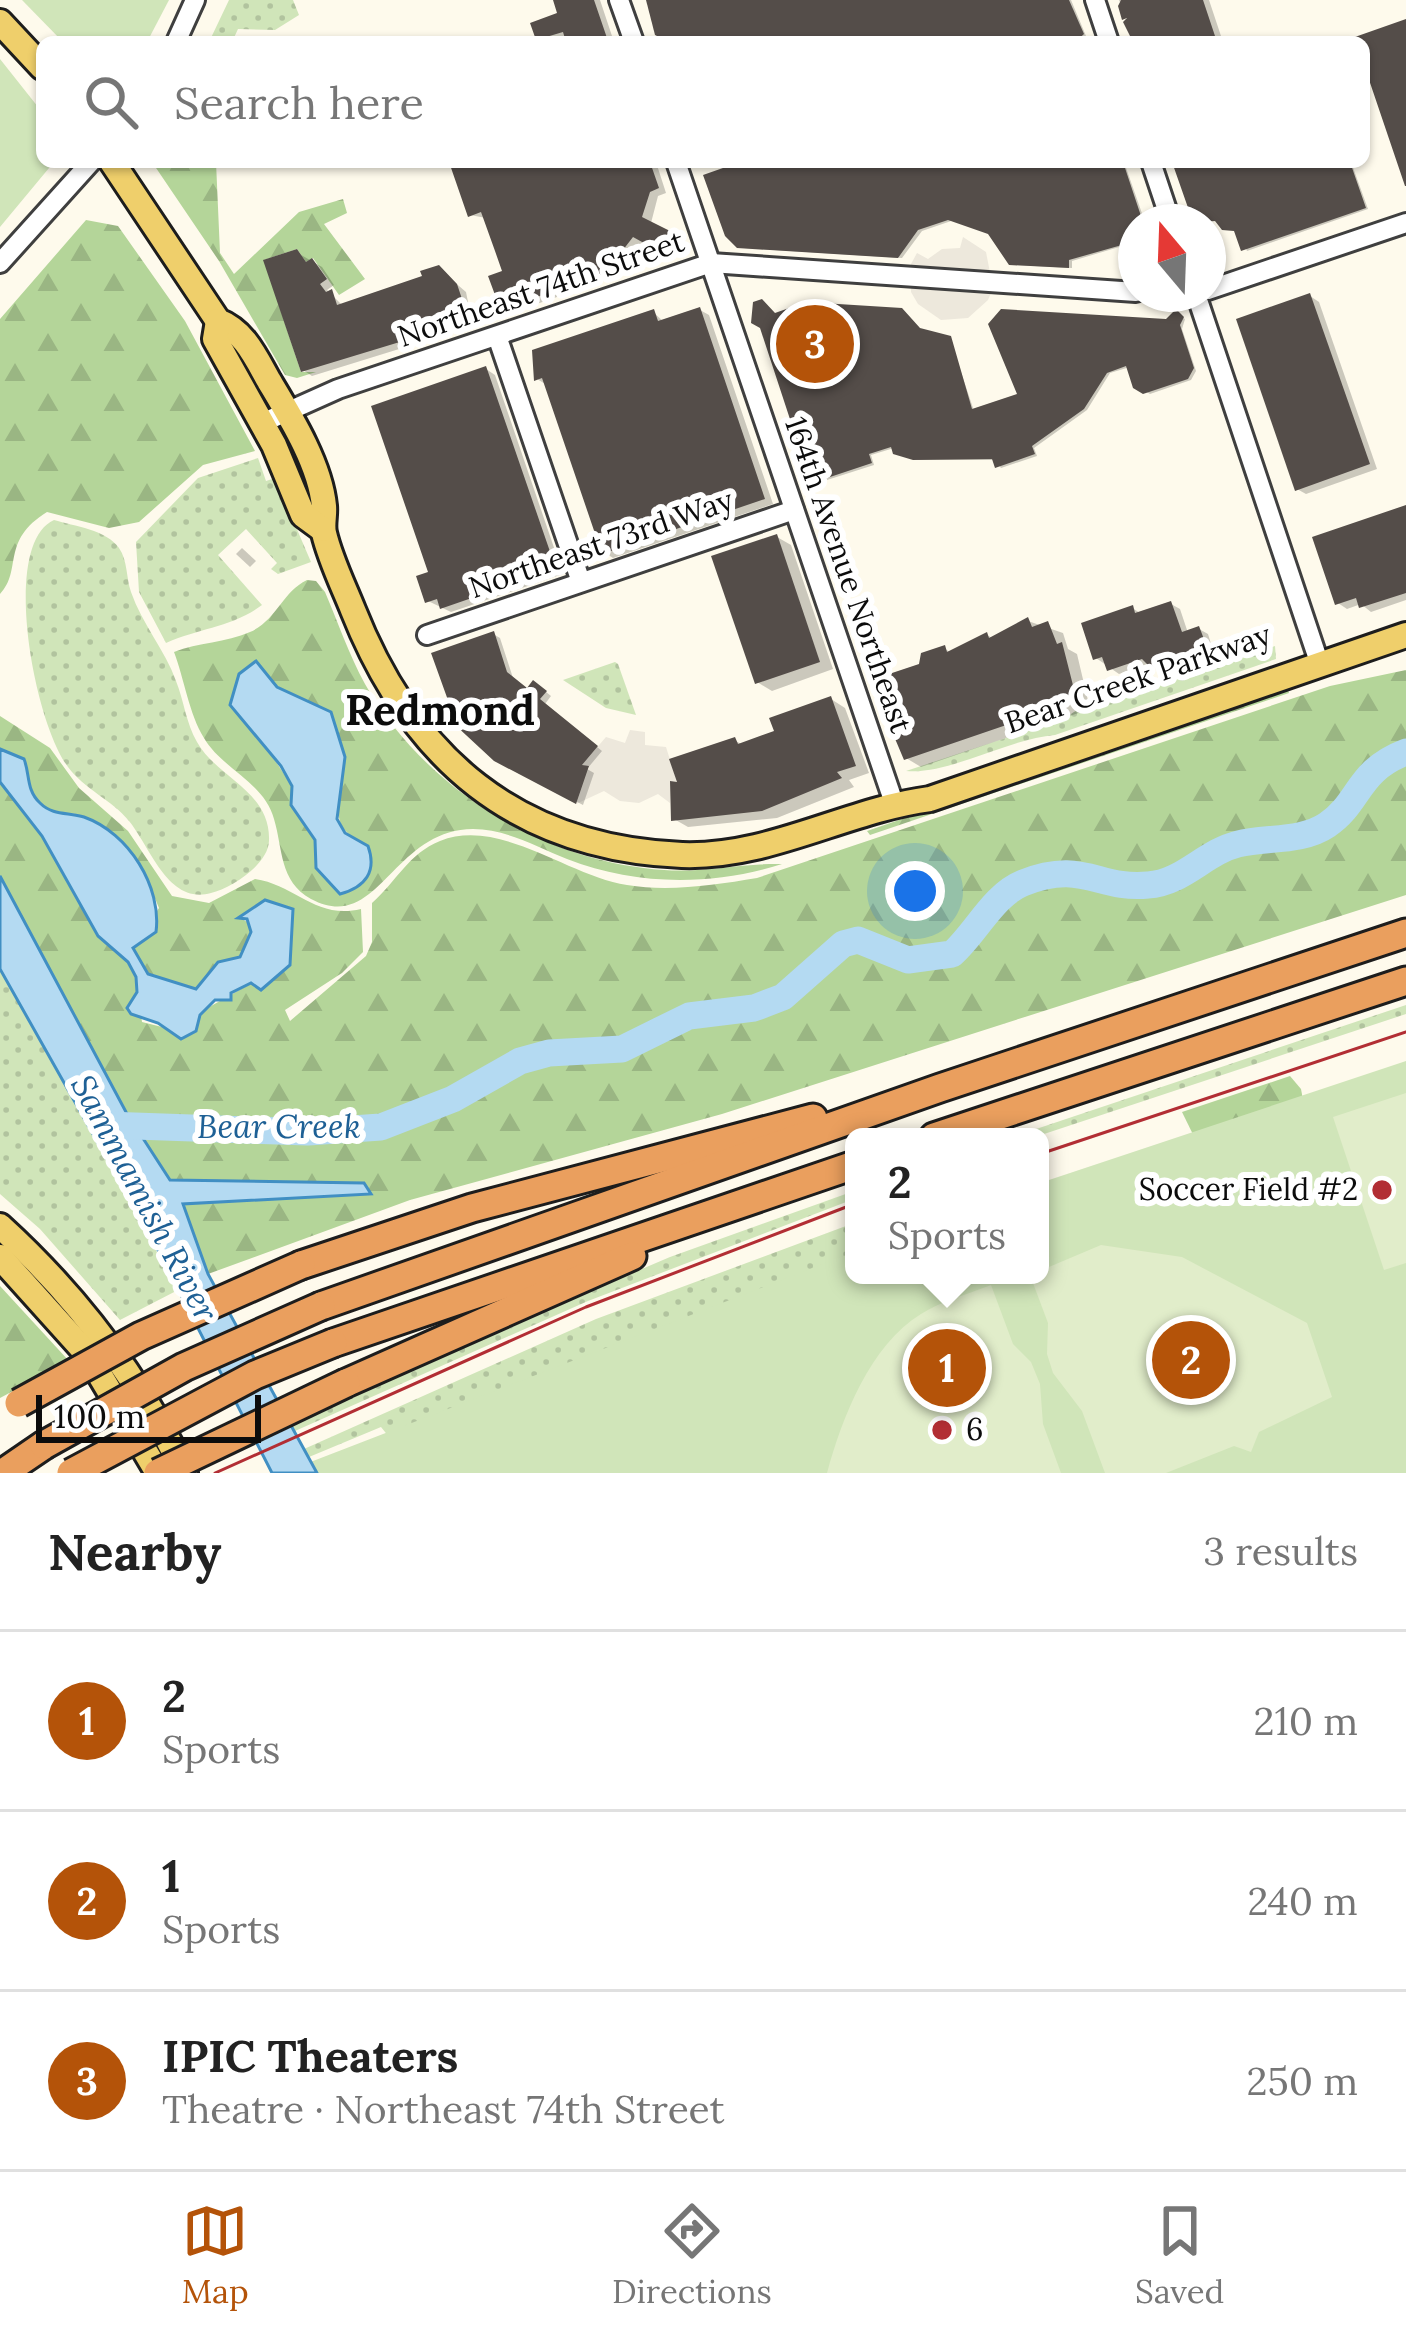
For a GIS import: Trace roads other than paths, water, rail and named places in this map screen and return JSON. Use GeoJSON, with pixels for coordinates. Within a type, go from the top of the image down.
{"type":"FeatureCollection","features":[{"type":"Feature","properties":{"kind":"highway"},"geometry":{"type":"LineString","coordinates":[[3,1473],[184,1367],[321,1306],[940,1088],[1406,933]]}},
{"type":"Feature","properties":{"kind":"highway"},"geometry":{"type":"LineString","coordinates":[[961,1128],[1406,981]]}},
{"type":"Feature","properties":{"kind":"highway"},"geometry":{"type":"LineString","coordinates":[[10,1408],[141,1336],[302,1265],[433,1220],[711,1142],[940,1088]]}},
{"type":"Feature","properties":{"kind":"highway"},"geometry":{"type":"LineString","coordinates":[[71,1473],[255,1375],[333,1342],[845,1168]]}},
{"type":"Feature","properties":{"kind":"highway"},"geometry":{"type":"LineString","coordinates":[[158,1473],[346,1383],[768,1196]]}},
{"type":"Feature","properties":{"kind":"main road"},"geometry":{"type":"LineString","coordinates":[[0,22],[36,61]]}},
{"type":"Feature","properties":{"kind":"main road","name":"Bear Creek Parkway"},"geometry":{"type":"LineString","coordinates":[[116,168],[218,321],[236,328],[286,412],[318,483],[322,529],[372,658],[398,705],[455,770],[524,814],[616,848],[715,854],[804,835],[894,803],[926,783],[1318,658],[1406,635]]}},
{"type":"Feature","properties":{"kind":"main road","name":"Bear Creek Parkway"},"geometry":{"type":"LineString","coordinates":[[218,321],[214,339],[262,423],[304,514],[322,529]]}},
{"type":"Feature","properties":{"kind":"main road","name":"Bear Creek Parkway"},"geometry":{"type":"LineString","coordinates":[[1318,658],[1406,620]]}},
{"type":"Feature","properties":{"kind":"main road"},"geometry":{"type":"LineString","coordinates":[[0,1226],[105,1340],[184,1473]]}},
{"type":"Feature","properties":{"kind":"main road"},"geometry":{"type":"LineString","coordinates":[[0,1257],[88,1355],[158,1473]]}},
{"type":"Feature","properties":{"kind":"street"},"geometry":{"type":"LineString","coordinates":[[179,36],[195,0]]}},
{"type":"Feature","properties":{"kind":"street"},"geometry":{"type":"LineString","coordinates":[[1095,0],[1107,36]]}},
{"type":"Feature","properties":{"kind":"street"},"geometry":{"type":"LineString","coordinates":[[620,2],[632,36]]}},
{"type":"Feature","properties":{"kind":"street"},"geometry":{"type":"LineString","coordinates":[[0,263],[87,168]]}},
{"type":"Feature","properties":{"kind":"street","name":"164th Avenue Northeast"},"geometry":{"type":"LineString","coordinates":[[678,168],[894,803]]}},
{"type":"Feature","properties":{"kind":"street"},"geometry":{"type":"LineString","coordinates":[[1153,168],[1166,204]]}},
{"type":"Feature","properties":{"kind":"street"},"geometry":{"type":"LineString","coordinates":[[1226,284],[1406,223]]}},
{"type":"Feature","properties":{"kind":"street","name":"Northeast 74th Street"},"geometry":{"type":"LineString","coordinates":[[262,423],[711,263],[1118,291]]}},
{"type":"Feature","properties":{"kind":"street"},"geometry":{"type":"LineString","coordinates":[[1202,312],[1318,658]]}},
{"type":"Feature","properties":{"kind":"street"},"geometry":{"type":"LineString","coordinates":[[496,336],[580,582]]}},
{"type":"Feature","properties":{"kind":"street","name":"Northeast 73rd Way"},"geometry":{"type":"LineString","coordinates":[[427,635],[794,509]]}},
{"type":"Feature","properties":{"kind":"water"},"geometry":{"type":"Polygon","coordinates":[[[256,661],[277,687],[331,712],[345,757],[337,819],[345,833],[368,846],[371,863],[367,877],[349,891],[340,894],[316,868],[315,840],[291,805],[292,786],[230,705],[239,674],[256,661]]]}},
{"type":"Feature","properties":{"kind":"water"},"geometry":{"type":"Polygon","coordinates":[[[0,749],[24,759],[32,793],[45,807],[100,825],[139,864],[154,897],[156,932],[133,948],[148,974],[196,989],[218,962],[240,957],[251,932],[247,919],[238,918],[265,900],[293,909],[290,965],[261,990],[251,983],[231,993],[231,1000],[215,1000],[200,1015],[196,1031],[181,1039],[158,1023],[131,1014],[127,1008],[137,992],[136,977],[128,962],[98,936],[42,836],[0,782],[0,749]]]}},
{"type":"Feature","properties":{"kind":"water","name":"Sammamish River"},"geometry":{"type":"Polygon","coordinates":[[[0,876],[126,1112],[170,1180],[364,1183],[371,1194],[183,1204],[208,1274],[317,1473],[272,1473],[156,1246],[0,969],[0,876]]]}},
{"type":"Feature","properties":{"kind":"waterway","name":"Bear Creek"},"geometry":{"type":"LineString","coordinates":[[106,1125],[308,1132],[381,1127],[453,1099],[520,1061],[549,1053],[622,1049],[689,1016],[754,1008],[783,997],[843,944],[858,940],[908,960],[952,954],[1003,896],[1044,876],[1076,874],[1131,885],[1161,883],[1226,848],[1317,830],[1347,807],[1377,768],[1406,752]]}},
{"type":"Feature","properties":{"kind":"tram line"},"geometry":{"type":"LineString","coordinates":[[1049,1151],[1406,1032]]}},
{"type":"Feature","properties":{"kind":"tram line"},"geometry":{"type":"LineString","coordinates":[[215,1473],[586,1307],[845,1207]]}},
{"type":"Feature","properties":{"kind":"place","name":"IPIC Theaters"},"geometry":{"type":"Point","coordinates":[815,344]}},
{"type":"Feature","properties":{"kind":"place","name":"Soccer Field #2"},"geometry":{"type":"Point","coordinates":[1382,1190]}},
{"type":"Feature","properties":{"kind":"place","name":"1"},"geometry":{"type":"Point","coordinates":[1191,1360]}},
{"type":"Feature","properties":{"kind":"place","name":"2"},"geometry":{"type":"Point","coordinates":[947,1368]}},
{"type":"Feature","properties":{"kind":"place","name":"6"},"geometry":{"type":"Point","coordinates":[942,1430]}},
{"type":"Feature","properties":{"kind":"district","name":"Redmond"},"geometry":{"type":"Point","coordinates":[440,710]}}]}
